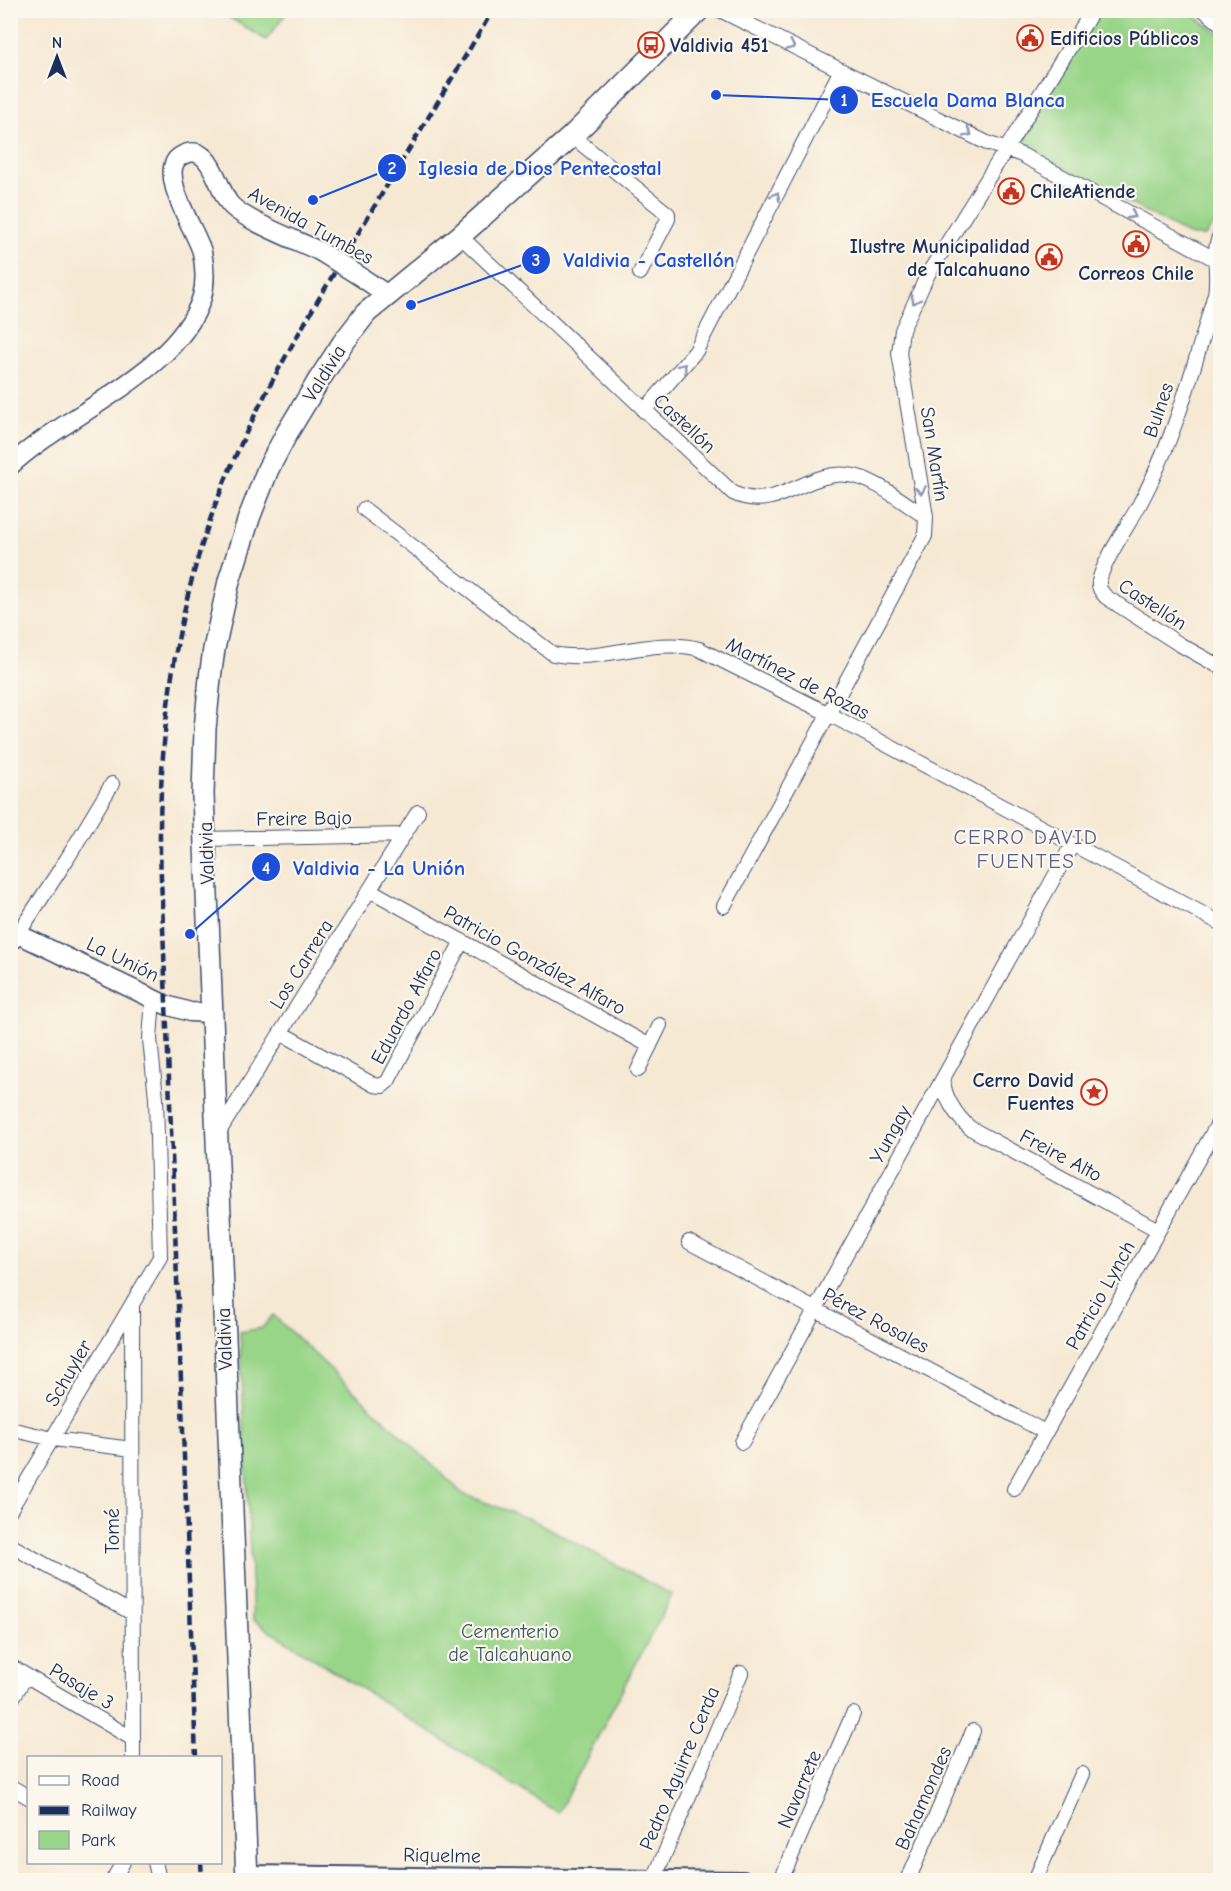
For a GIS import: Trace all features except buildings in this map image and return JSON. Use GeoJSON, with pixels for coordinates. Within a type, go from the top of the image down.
{"type":"FeatureCollection","features":[{"type":"Feature","properties":{"kind":"main road","name":"Valdivia"},"geometry":{"type":"LineString","coordinates":[[246,1877],[205,839],[204,762],[210,678],[225,600],[245,530],[276,451],[353,329],[366,313],[460,236],[572,136],[699,10]]}},
{"type":"Feature","properties":{"kind":"main road","name":"Avenida Tumbes"},"geometry":{"type":"LineString","coordinates":[[10,466],[43,440],[155,363],[176,341],[197,310],[205,287],[205,266],[198,238],[172,185],[173,166],[181,155],[201,154],[208,161],[227,201],[241,214],[321,252],[389,296]]}},
{"type":"Feature","properties":{"kind":"main road","name":"La Unión"},"geometry":{"type":"LineString","coordinates":[[14,938],[184,1011],[212,1013]]}},
{"type":"Feature","properties":{"kind":"street"},"geometry":{"type":"LineString","coordinates":[[720,10],[987,143],[1022,155],[1218,260]]}},
{"type":"Feature","properties":{"kind":"street","name":"San Martín"},"geometry":{"type":"LineString","coordinates":[[724,906],[926,530],[926,517],[899,352],[902,330],[928,274],[1093,10]]}},
{"type":"Feature","properties":{"kind":"street"},"geometry":{"type":"LineString","coordinates":[[1204,10],[1221,23]]}},
{"type":"Feature","properties":{"kind":"street"},"geometry":{"type":"LineString","coordinates":[[644,411],[696,351],[841,70]]}},
{"type":"Feature","properties":{"kind":"street"},"geometry":{"type":"LineString","coordinates":[[572,136],[667,211],[668,219],[640,273]]}},
{"type":"Feature","properties":{"kind":"street","name":"Bulnes"},"geometry":{"type":"LineString","coordinates":[[1099,588],[1100,577],[1150,483],[1178,415],[1215,294],[1218,260],[1216,247],[1221,234]]}},
{"type":"Feature","properties":{"kind":"street","name":"Castellón"},"geometry":{"type":"LineString","coordinates":[[460,236],[726,489],[740,496],[758,500],[826,477],[849,475],[867,480],[926,517]]}},
{"type":"Feature","properties":{"kind":"street","name":"Martínez de Rozas"},"geometry":{"type":"LineString","coordinates":[[364,509],[553,654],[572,656],[666,645],[686,645],[699,649],[829,714],[1221,923]]}},
{"type":"Feature","properties":{"kind":"street","name":"Castellón"},"geometry":{"type":"LineString","coordinates":[[1099,588],[1106,597],[1179,644],[1221,667]]}},
{"type":"Feature","properties":{"kind":"street"},"geometry":{"type":"LineString","coordinates":[[14,938],[68,859],[112,784]]}},
{"type":"Feature","properties":{"kind":"street","name":"Los Carrera"},"geometry":{"type":"LineString","coordinates":[[216,1137],[418,812]]}},
{"type":"Feature","properties":{"kind":"street","name":"Freire Bajo"},"geometry":{"type":"LineString","coordinates":[[205,839],[404,835]]}},
{"type":"Feature","properties":{"kind":"street","name":"Yungay"},"geometry":{"type":"LineString","coordinates":[[742,1442],[1072,844]]}},
{"type":"Feature","properties":{"kind":"street","name":"Patricio González Alfaro"},"geometry":{"type":"LineString","coordinates":[[370,890],[650,1046]]}},
{"type":"Feature","properties":{"kind":"street","name":"Eduardo Alfaro"},"geometry":{"type":"LineString","coordinates":[[281,1033],[374,1085],[382,1086],[388,1081],[462,941]]}},
{"type":"Feature","properties":{"kind":"street","name":"Schuyler"},"geometry":{"type":"LineString","coordinates":[[10,1510],[159,1257],[161,1239],[156,1098],[150,1039],[153,998]]}},
{"type":"Feature","properties":{"kind":"street"},"geometry":{"type":"LineString","coordinates":[[638,1070],[660,1025]]}},
{"type":"Feature","properties":{"kind":"street","name":"Freire Alto"},"geometry":{"type":"LineString","coordinates":[[946,1073],[943,1079],[948,1097],[960,1118],[970,1128],[1158,1230]]}},
{"type":"Feature","properties":{"kind":"street","name":"Patricio Lynch"},"geometry":{"type":"LineString","coordinates":[[1014,1489],[1221,1120]]}},
{"type":"Feature","properties":{"kind":"street","name":"Pérez Rosales"},"geometry":{"type":"LineString","coordinates":[[689,1242],[1045,1432]]}},
{"type":"Feature","properties":{"kind":"street","name":"Tomé"},"geometry":{"type":"LineString","coordinates":[[132,1304],[133,1756]]}},
{"type":"Feature","properties":{"kind":"street"},"geometry":{"type":"LineString","coordinates":[[10,1429],[53,1439],[132,1449]]}},
{"type":"Feature","properties":{"kind":"street"},"geometry":{"type":"LineString","coordinates":[[10,1545],[132,1613]]}},
{"type":"Feature","properties":{"kind":"street","name":"Pasaje 3"},"geometry":{"type":"LineString","coordinates":[[10,1666],[133,1739]]}},
{"type":"Feature","properties":{"kind":"street","name":"Pedro Aguirre Cerda"},"geometry":{"type":"LineString","coordinates":[[654,1879],[741,1672]]}},
{"type":"Feature","properties":{"kind":"street"},"geometry":{"type":"LineString","coordinates":[[10,1701],[26,1676]]}},
{"type":"Feature","properties":{"kind":"street","name":"Navarrete"},"geometry":{"type":"LineString","coordinates":[[781,1881],[853,1714]]}},
{"type":"Feature","properties":{"kind":"street","name":"Bahamondes"},"geometry":{"type":"LineString","coordinates":[[908,1881],[973,1731]]}},
{"type":"Feature","properties":{"kind":"street"},"geometry":{"type":"LineString","coordinates":[[1035,1881],[1083,1774]]}},
{"type":"Feature","properties":{"kind":"street"},"geometry":{"type":"LineString","coordinates":[[10,1786],[27,1796]]}},
{"type":"Feature","properties":{"kind":"street"},"geometry":{"type":"LineString","coordinates":[[112,1881],[122,1864]]}},
{"type":"Feature","properties":{"kind":"street"},"geometry":{"type":"LineString","coordinates":[[155,1864],[159,1881]]}},
{"type":"Feature","properties":{"kind":"street","name":"Riquelme"},"geometry":{"type":"LineString","coordinates":[[246,1877],[744,1881]]}},
{"type":"Feature","properties":{"kind":"green space"},"geometry":{"type":"Polygon","coordinates":[[[224,10],[288,11],[266,40],[222,13],[224,10]]]}},
{"type":"Feature","properties":{"kind":"green space"},"geometry":{"type":"Polygon","coordinates":[[[1101,11],[1187,11],[1220,34],[1220,216],[1205,236],[1191,236],[1031,151],[1025,143],[1025,134],[1101,11]]]}},
{"type":"Feature","properties":{"kind":"green space","name":"Cementerio de Talcahuano"},"geometry":{"type":"Polygon","coordinates":[[[273,1315],[463,1494],[535,1521],[672,1595],[558,1813],[253,1620],[240,1332],[262,1328],[273,1315]]]}},
{"type":"Feature","properties":{"kind":"railway"},"geometry":{"type":"LineString","coordinates":[[196,1756],[160,852],[162,768],[178,642],[186,601],[210,520],[257,411],[314,308],[493,10]]}},
{"type":"Feature","properties":{"kind":"railway"},"geometry":{"type":"LineString","coordinates":[[201,1864],[202,1880]]}},
{"type":"Feature","properties":{"kind":"place","name":"Edificios Públicos"},"geometry":{"type":"Point","coordinates":[1030,38]}},
{"type":"Feature","properties":{"kind":"place","name":"Valdivia 451"},"geometry":{"type":"Point","coordinates":[651,45]}},
{"type":"Feature","properties":{"kind":"place","name":"Escuela Dama Blanca"},"geometry":{"type":"Point","coordinates":[716,95]}},
{"type":"Feature","properties":{"kind":"place","name":"ChileAtiende"},"geometry":{"type":"Point","coordinates":[1011,191]}},
{"type":"Feature","properties":{"kind":"place","name":"Iglesia de Dios Pentecostal"},"geometry":{"type":"Point","coordinates":[313,200]}},
{"type":"Feature","properties":{"kind":"place","name":"Correos Chile"},"geometry":{"type":"Point","coordinates":[1136,244]}},
{"type":"Feature","properties":{"kind":"place","name":"Ilustre Municipalidad de Talcahuano"},"geometry":{"type":"Point","coordinates":[1049,257]}},
{"type":"Feature","properties":{"kind":"place","name":"Valdivia - Castellón"},"geometry":{"type":"Point","coordinates":[411,305]}},
{"type":"Feature","properties":{"kind":"place","name":"Valdivia - La Unión"},"geometry":{"type":"Point","coordinates":[190,934]}},
{"type":"Feature","properties":{"kind":"place","name":"Cerro David Fuentes"},"geometry":{"type":"Point","coordinates":[1094,1092]}},
{"type":"Feature","properties":{"kind":"district","name":"CERRO DAVID FUENTES"},"geometry":{"type":"Point","coordinates":[1026,849]}}]}
